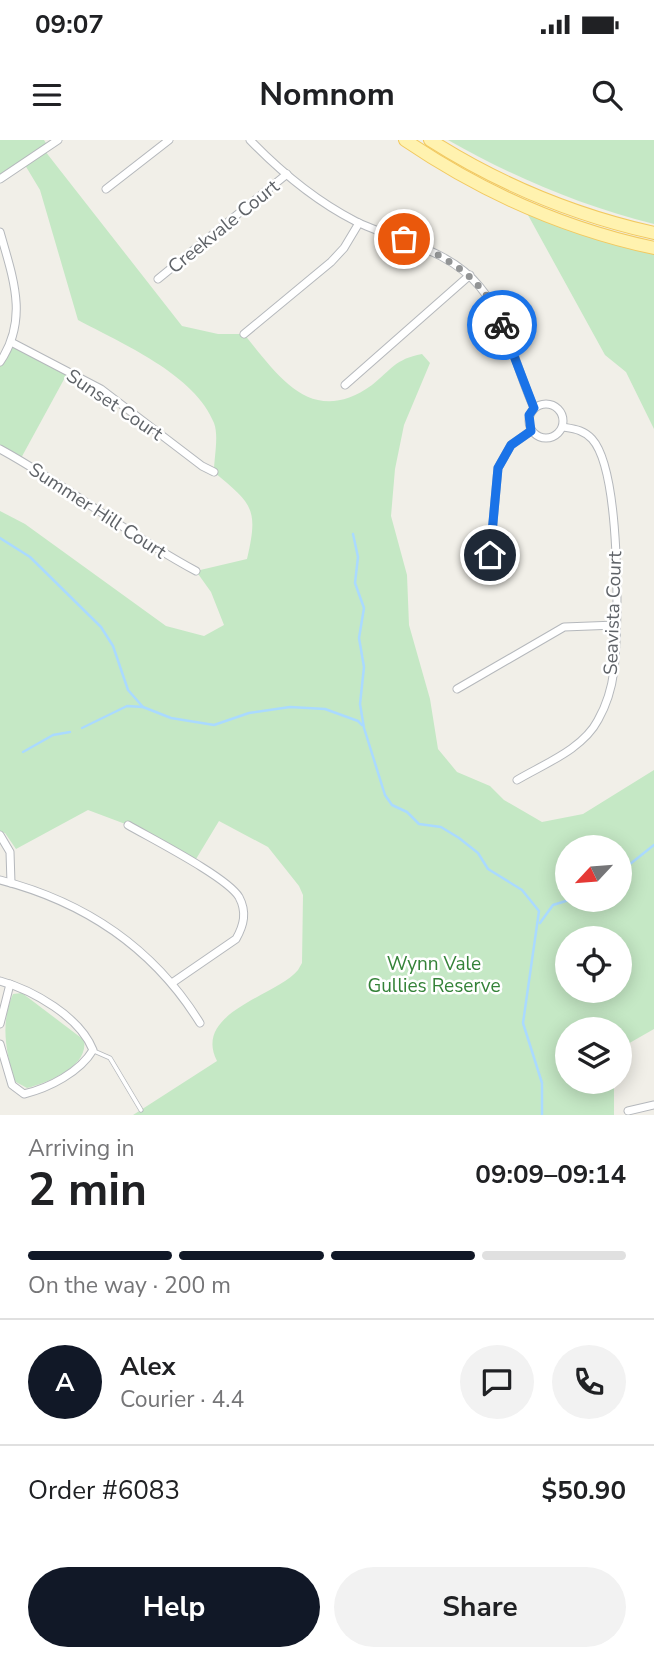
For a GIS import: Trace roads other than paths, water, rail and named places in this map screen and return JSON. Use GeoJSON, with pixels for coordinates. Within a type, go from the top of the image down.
{"type":"FeatureCollection","features":[{"type":"Feature","properties":{"kind":"main road"},"geometry":{"type":"LineString","coordinates":[[405,140],[463,176],[516,203],[588,230],[654,248]]}},
{"type":"Feature","properties":{"kind":"main road"},"geometry":{"type":"LineString","coordinates":[[430,140],[494,176],[555,204],[654,233]]}},
{"type":"Feature","properties":{"kind":"street"},"geometry":{"type":"LineString","coordinates":[[0,179],[58,140]]}},
{"type":"Feature","properties":{"kind":"street"},"geometry":{"type":"LineString","coordinates":[[106,189],[169,140]]}},
{"type":"Feature","properties":{"kind":"street"},"geometry":{"type":"LineString","coordinates":[[250,140],[326,206],[359,223],[437,253],[470,275],[500,318],[534,408]]}},
{"type":"Feature","properties":{"kind":"street","name":"Creekvale Court"},"geometry":{"type":"LineString","coordinates":[[158,279],[287,174]]}},
{"type":"Feature","properties":{"kind":"street"},"geometry":{"type":"LineString","coordinates":[[244,334],[331,262],[344,248],[359,223]]}},
{"type":"Feature","properties":{"kind":"street"},"geometry":{"type":"LineString","coordinates":[[0,232],[18,305],[11,342],[0,362]]}},
{"type":"Feature","properties":{"kind":"street"},"geometry":{"type":"LineString","coordinates":[[345,385],[470,275]]}},
{"type":"Feature","properties":{"kind":"street","name":"Sunset Court"},"geometry":{"type":"LineString","coordinates":[[11,342],[101,389],[202,466],[214,472]]}},
{"type":"Feature","properties":{"kind":"street"},"geometry":{"type":"LineString","coordinates":[[552,404],[562,413],[563,427],[554,437],[540,438],[531,431],[529,415],[534,408],[552,404]]}},
{"type":"Feature","properties":{"kind":"street","name":"Seavista Court"},"geometry":{"type":"LineString","coordinates":[[517,780],[581,742],[592,731],[604,706],[614,672],[614,521],[604,463],[593,440],[581,430],[563,427]]}},
{"type":"Feature","properties":{"kind":"street"},"geometry":{"type":"LineString","coordinates":[[490,555],[498,468],[511,445],[531,431]]}},
{"type":"Feature","properties":{"kind":"street","name":"Summer Hill Court"},"geometry":{"type":"LineString","coordinates":[[0,449],[37,468],[132,536],[196,571]]}},
{"type":"Feature","properties":{"kind":"street"},"geometry":{"type":"LineString","coordinates":[[457,689],[564,627],[616,625]]}},
{"type":"Feature","properties":{"kind":"street"},"geometry":{"type":"LineString","coordinates":[[128,825],[233,888],[244,910],[242,929],[236,939],[172,983]]}},
{"type":"Feature","properties":{"kind":"street"},"geometry":{"type":"LineString","coordinates":[[0,835],[10,852],[11,883]]}},
{"type":"Feature","properties":{"kind":"street"},"geometry":{"type":"LineString","coordinates":[[0,880],[59,899],[98,919],[138,948],[172,983],[200,1023]]}},
{"type":"Feature","properties":{"kind":"street"},"geometry":{"type":"LineString","coordinates":[[0,981],[23,988],[74,1024],[88,1037],[93,1050],[85,1063],[39,1091],[24,1094],[12,1085],[0,1044]]}},
{"type":"Feature","properties":{"kind":"street"},"geometry":{"type":"LineString","coordinates":[[0,1024],[10,984]]}},
{"type":"Feature","properties":{"kind":"street"},"geometry":{"type":"LineString","coordinates":[[628,1111],[654,1105]]}},
{"type":"Feature","properties":{"kind":"lane"},"geometry":{"type":"LineString","coordinates":[[93,1050],[110,1058],[141,1111]]}},
{"type":"Feature","properties":{"kind":"waterway"},"geometry":{"type":"LineString","coordinates":[[353,534],[358,557],[355,583],[364,608],[359,638],[364,667],[360,704],[364,728],[385,795],[392,805],[407,812],[419,824],[441,827],[459,838],[478,853],[488,869],[522,890],[539,911],[523,1023],[542,1083],[542,1115]]}},
{"type":"Feature","properties":{"kind":"waterway"},"geometry":{"type":"LineString","coordinates":[[0,538],[30,557],[101,627],[113,646],[128,690],[143,707],[171,718],[214,725],[249,713],[290,707],[325,709],[362,725]]}},
{"type":"Feature","properties":{"kind":"waterway"},"geometry":{"type":"LineString","coordinates":[[82,728],[127,706],[143,707]]}},
{"type":"Feature","properties":{"kind":"waterway"},"geometry":{"type":"LineString","coordinates":[[23,752],[53,735],[70,732]]}},
{"type":"Feature","properties":{"kind":"waterway"},"geometry":{"type":"LineString","coordinates":[[632,862],[654,845]]}},
{"type":"Feature","properties":{"kind":"waterway"},"geometry":{"type":"LineString","coordinates":[[540,923],[555,904]]}},
{"type":"Feature","properties":{"kind":"park label","name":"Wynn Vale Gullies Reserve"},"geometry":{"type":"Point","coordinates":[434,974]}}]}
